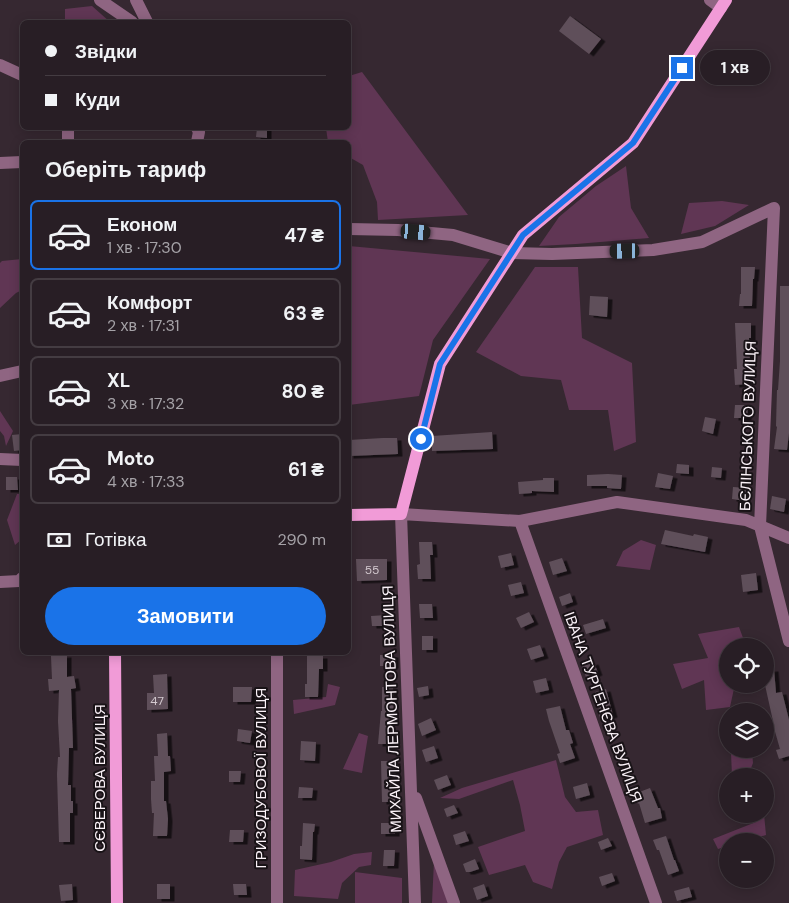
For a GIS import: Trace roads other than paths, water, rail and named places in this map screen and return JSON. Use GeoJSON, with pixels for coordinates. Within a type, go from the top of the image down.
{"type":"FeatureCollection","features":[{"type":"Feature","properties":{"kind":"main road"},"geometry":{"type":"LineString","coordinates":[[351,515],[402,514],[440,364],[523,235],[633,143],[724,4]]}},
{"type":"Feature","properties":{"kind":"main road","name":"СЄВЕРОВА ВУЛИЦЯ"},"geometry":{"type":"LineString","coordinates":[[115,655],[117,903]]}},
{"type":"Feature","properties":{"kind":"street"},"geometry":{"type":"LineString","coordinates":[[100,0],[129,20]]}},
{"type":"Feature","properties":{"kind":"street"},"geometry":{"type":"LineString","coordinates":[[136,0],[146,20]]}},
{"type":"Feature","properties":{"kind":"street"},"geometry":{"type":"LineString","coordinates":[[710,0],[724,4]]}},
{"type":"Feature","properties":{"kind":"street"},"geometry":{"type":"LineString","coordinates":[[0,65],[20,74]]}},
{"type":"Feature","properties":{"kind":"street"},"geometry":{"type":"LineString","coordinates":[[0,163],[20,162]]}},
{"type":"Feature","properties":{"kind":"street","name":"БЄЛІНСЬКОГО ВУЛИЦЯ"},"geometry":{"type":"LineString","coordinates":[[512,253],[552,254],[653,250],[702,242],[774,208],[760,526],[789,638]]}},
{"type":"Feature","properties":{"kind":"street"},"geometry":{"type":"LineString","coordinates":[[351,229],[398,230],[453,235],[512,253]]}},
{"type":"Feature","properties":{"kind":"street"},"geometry":{"type":"LineString","coordinates":[[0,376],[20,371]]}},
{"type":"Feature","properties":{"kind":"street"},"geometry":{"type":"LineString","coordinates":[[0,459],[20,460]]}},
{"type":"Feature","properties":{"kind":"street"},"geometry":{"type":"LineString","coordinates":[[402,514],[520,521],[617,502],[746,520],[789,538]]}},
{"type":"Feature","properties":{"kind":"street","name":"МИХАЙЛА ЛЕРМОНТОВА ВУЛИЦЯ"},"geometry":{"type":"LineString","coordinates":[[402,514],[415,903]]}},
{"type":"Feature","properties":{"kind":"street","name":"ІВАНА ТУРГЕНЄВА ВУЛИЦЯ"},"geometry":{"type":"LineString","coordinates":[[520,521],[656,903]]}},
{"type":"Feature","properties":{"kind":"street"},"geometry":{"type":"LineString","coordinates":[[0,582],[20,580]]}},
{"type":"Feature","properties":{"kind":"street","name":"ГРИЗОДУБОВОЇ ВУЛИЦЯ"},"geometry":{"type":"LineString","coordinates":[[277,655],[277,903]]}},
{"type":"Feature","properties":{"kind":"street"},"geometry":{"type":"LineString","coordinates":[[412,786],[454,903]]}}]}
